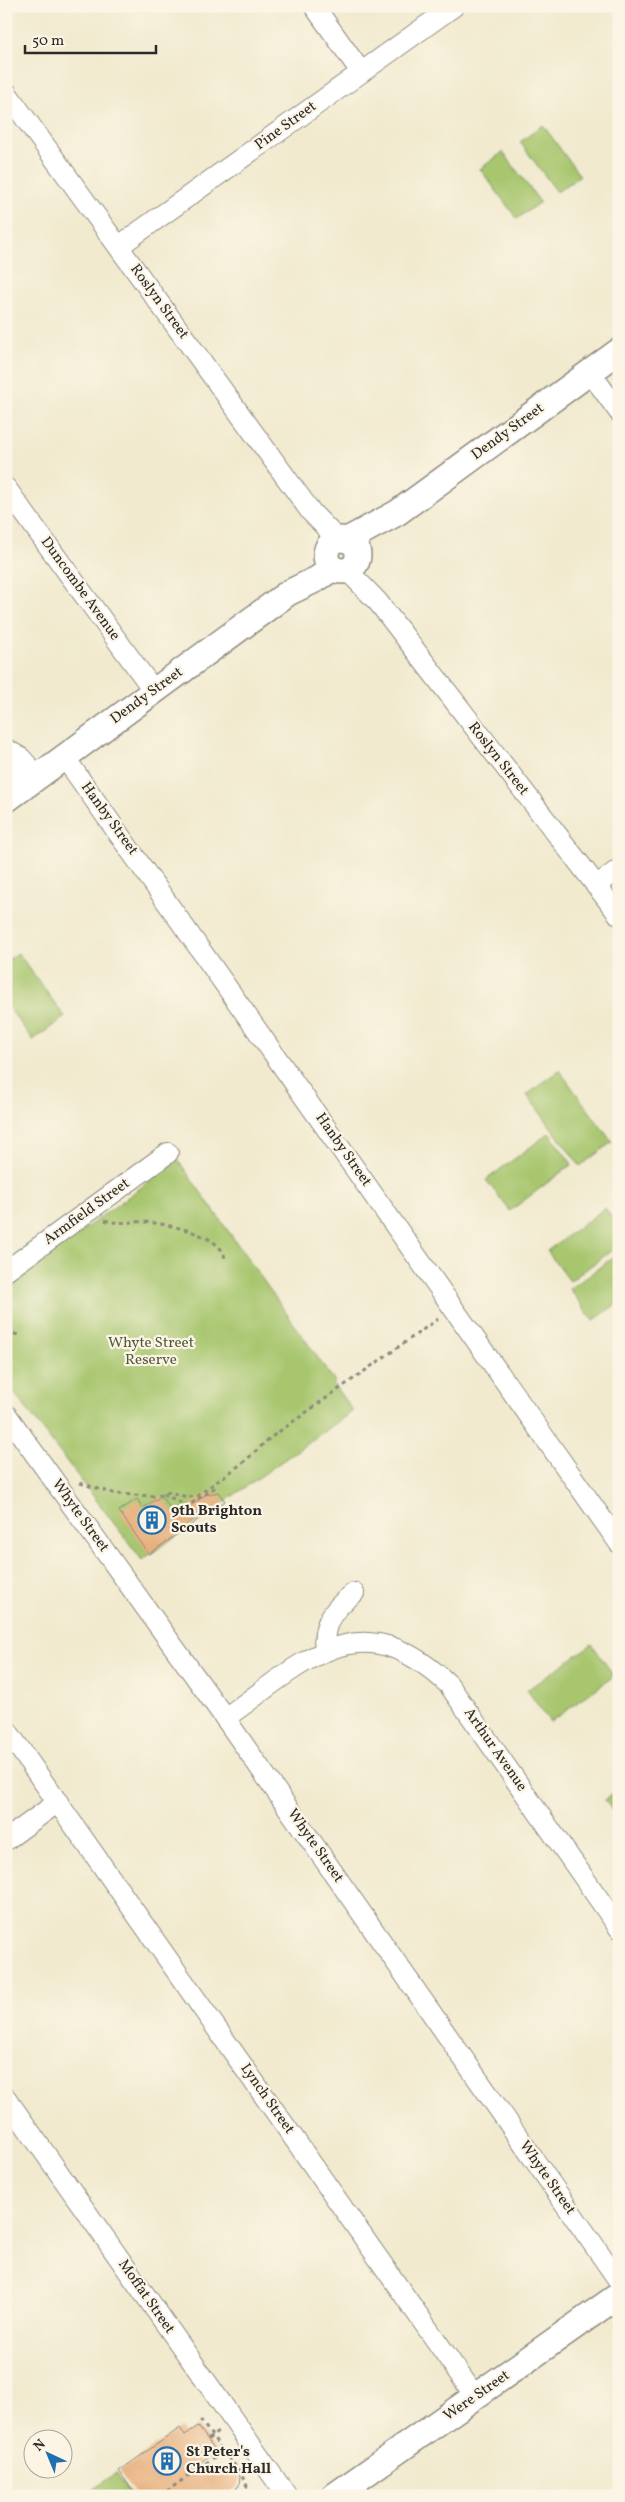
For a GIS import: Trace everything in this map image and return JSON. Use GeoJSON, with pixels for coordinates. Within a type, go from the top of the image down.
{"type":"FeatureCollection","features":[{"type":"Feature","properties":{"kind":"street"},"geometry":{"type":"LineString","coordinates":[[314,6],[361,72]]}},
{"type":"Feature","properties":{"kind":"street","name":"Pine Street"},"geometry":{"type":"LineString","coordinates":[[119,246],[454,6]]}},
{"type":"Feature","properties":{"kind":"street","name":"Roslyn Street"},"geometry":{"type":"LineString","coordinates":[[6,92],[342,554],[619,915]]}},
{"type":"Feature","properties":{"kind":"street","name":"Dendy Street"},"geometry":{"type":"LineString","coordinates":[[22,788],[619,351]]}},
{"type":"Feature","properties":{"kind":"street"},"geometry":{"type":"LineString","coordinates":[[590,372],[619,412]]}},
{"type":"Feature","properties":{"kind":"street","name":"Duncombe Avenue"},"geometry":{"type":"LineString","coordinates":[[6,488],[154,691]]}},
{"type":"Feature","properties":{"kind":"street"},"geometry":{"type":"LineString","coordinates":[[6,749],[21,758],[22,788]]}},
{"type":"Feature","properties":{"kind":"street","name":"Hanby Street"},"geometry":{"type":"LineString","coordinates":[[65,758],[619,1543]]}},
{"type":"Feature","properties":{"kind":"street"},"geometry":{"type":"LineString","coordinates":[[6,766],[22,788]]}},
{"type":"Feature","properties":{"kind":"street"},"geometry":{"type":"LineString","coordinates":[[596,886],[619,869]]}},
{"type":"Feature","properties":{"kind":"street","name":"Armfield Street"},"geometry":{"type":"LineString","coordinates":[[6,1272],[168,1153]]}},
{"type":"Feature","properties":{"kind":"street","name":"Whyte Street"},"geometry":{"type":"LineString","coordinates":[[6,1414],[226,1718],[619,2281]]}},
{"type":"Feature","properties":{"kind":"street"},"geometry":{"type":"LineString","coordinates":[[325,1650],[324,1640],[331,1614],[354,1593]]}},
{"type":"Feature","properties":{"kind":"street","name":"Arthur Avenue"},"geometry":{"type":"LineString","coordinates":[[226,1718],[304,1661],[325,1650],[353,1644],[391,1646],[408,1653],[436,1672],[449,1685],[619,1928]]}},
{"type":"Feature","properties":{"kind":"street","name":"Lynch Street"},"geometry":{"type":"LineString","coordinates":[[6,1728],[475,2396]]}},
{"type":"Feature","properties":{"kind":"street"},"geometry":{"type":"LineString","coordinates":[[6,1840],[58,1802]]}},
{"type":"Feature","properties":{"kind":"street","name":"Moffat Street"},"geometry":{"type":"LineString","coordinates":[[6,2098],[287,2496]]}},
{"type":"Feature","properties":{"kind":"street","name":"Were Street"},"geometry":{"type":"LineString","coordinates":[[334,2496],[619,2296]]}},
{"type":"Feature","properties":{"kind":"path"},"geometry":{"type":"LineString","coordinates":[[91,1210],[107,1221],[159,1223],[203,1236],[219,1245],[225,1258]]}},
{"type":"Feature","properties":{"kind":"path"},"geometry":{"type":"LineString","coordinates":[[162,1494],[190,1505],[213,1489],[270,1438],[438,1319]]}},
{"type":"Feature","properties":{"kind":"path"},"geometry":{"type":"LineString","coordinates":[[6,1332],[19,1335]]}},
{"type":"Feature","properties":{"kind":"path"},"geometry":{"type":"LineString","coordinates":[[80,1483],[116,1494],[137,1496],[169,1492],[192,1497],[213,1489]]}},
{"type":"Feature","properties":{"kind":"path"},"geometry":{"type":"LineString","coordinates":[[200,2418],[240,2472],[247,2486],[240,2496]]}},
{"type":"Feature","properties":{"kind":"path"},"geometry":{"type":"LineString","coordinates":[[208,2439],[218,2432]]}},
{"type":"Feature","properties":{"kind":"path"},"geometry":{"type":"LineString","coordinates":[[160,2496],[223,2451]]}},
{"type":"Feature","properties":{"kind":"green space"},"geometry":{"type":"Polygon","coordinates":[[[543,125],[580,176],[557,192],[520,142],[543,125]]]}},
{"type":"Feature","properties":{"kind":"green space"},"geometry":{"type":"Polygon","coordinates":[[[503,152],[540,202],[517,219],[480,169],[503,152]]]}},
{"type":"Feature","properties":{"kind":"green space"},"geometry":{"type":"Polygon","coordinates":[[[18,953],[65,1017],[33,1040],[6,1004],[6,961],[18,953]]]}},
{"type":"Feature","properties":{"kind":"green space"},"geometry":{"type":"Polygon","coordinates":[[[559,1070],[612,1142],[580,1166],[527,1095],[559,1070]]]}},
{"type":"Feature","properties":{"kind":"green space"},"geometry":{"type":"Polygon","coordinates":[[[549,1133],[572,1164],[510,1211],[486,1180],[549,1133]]]}},
{"type":"Feature","properties":{"kind":"green space","name":"Whyte Street Reserve"},"geometry":{"type":"Polygon","coordinates":[[[178,1160],[335,1382],[333,1384],[353,1411],[142,1560],[6,1382],[6,1287],[178,1160]]]}},
{"type":"Feature","properties":{"kind":"green space"},"geometry":{"type":"Polygon","coordinates":[[[605,1208],[619,1226],[619,1245],[570,1281],[547,1251],[605,1208]]]}},
{"type":"Feature","properties":{"kind":"green space"},"geometry":{"type":"Polygon","coordinates":[[[619,1253],[619,1302],[593,1321],[570,1289],[619,1253]]]}},
{"type":"Feature","properties":{"kind":"green space"},"geometry":{"type":"Polygon","coordinates":[[[592,1644],[614,1676],[550,1722],[527,1690],[592,1644]]]}},
{"type":"Feature","properties":{"kind":"green space"},"geometry":{"type":"Polygon","coordinates":[[[619,1790],[619,1820],[605,1800],[619,1790]]]}},
{"type":"Feature","properties":{"kind":"green space"},"geometry":{"type":"Polygon","coordinates":[[[116,2473],[132,2496],[84,2496],[116,2473]]]}},
{"type":"Feature","properties":{"kind":"building","name":"9th Brighton Scouts"},"geometry":{"type":"Polygon","coordinates":[[[218,1492],[225,1501],[149,1554],[119,1511],[137,1499],[143,1508],[161,1496],[176,1516],[205,1495],[218,1492]]]}},
{"type":"Feature","properties":{"kind":"building","name":"St Peter's Church Hall"},"geometry":{"type":"Polygon","coordinates":[[[198,2426],[216,2451],[197,2465],[235,2470],[240,2477],[239,2486],[225,2496],[136,2496],[119,2471],[180,2428],[185,2435],[198,2426]]]}},
{"type":"Feature","properties":{"kind":"place","name":"9th Brighton Scouts"},"geometry":{"type":"Point","coordinates":[152,1520]}},
{"type":"Feature","properties":{"kind":"place","name":"St Peter's Church Hall"},"geometry":{"type":"Point","coordinates":[167,2461]}}]}
